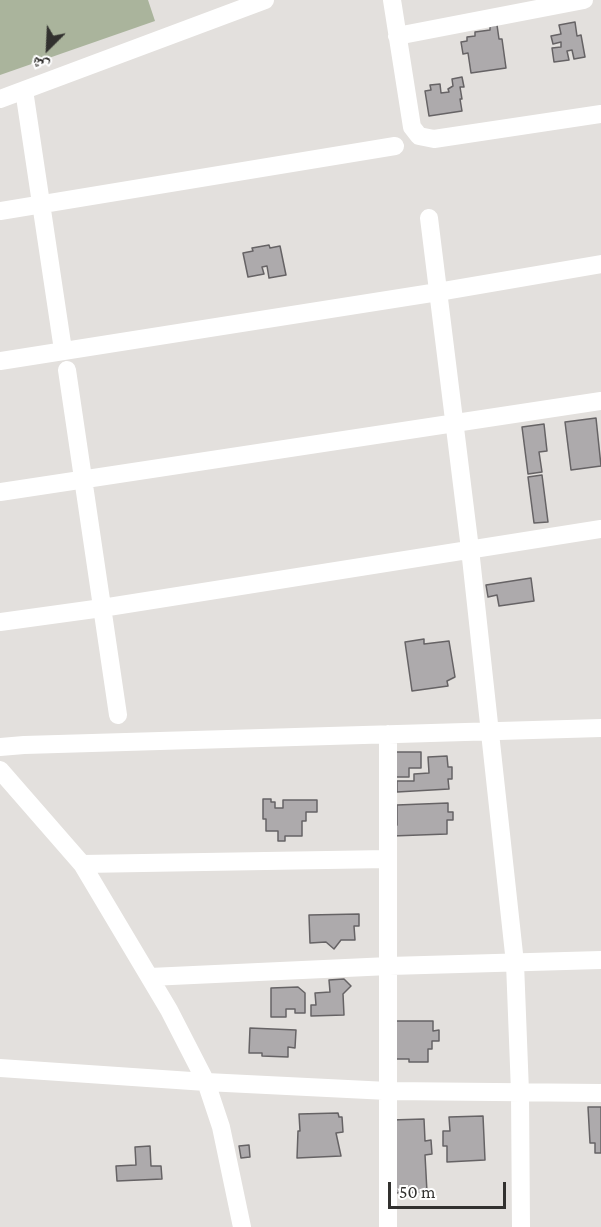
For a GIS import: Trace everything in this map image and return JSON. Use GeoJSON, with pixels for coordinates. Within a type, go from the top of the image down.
{"type":"FeatureCollection","features":[{"type":"Feature","properties":{"kind":"street"},"geometry":{"type":"LineString","coordinates":[[0,99],[264,0]]}},
{"type":"Feature","properties":{"kind":"street"},"geometry":{"type":"LineString","coordinates":[[392,0],[412,127],[424,138],[434,139],[601,114]]}},
{"type":"Feature","properties":{"kind":"street"},"geometry":{"type":"LineString","coordinates":[[398,36],[584,0]]}},
{"type":"Feature","properties":{"kind":"street"},"geometry":{"type":"LineString","coordinates":[[24,90],[63,350]]}},
{"type":"Feature","properties":{"kind":"street"},"geometry":{"type":"LineString","coordinates":[[0,211],[395,146]]}},
{"type":"Feature","properties":{"kind":"street"},"geometry":{"type":"LineString","coordinates":[[429,218],[470,549],[515,963],[520,1092],[521,1227]]}},
{"type":"Feature","properties":{"kind":"street"},"geometry":{"type":"LineString","coordinates":[[0,361],[601,264]]}},
{"type":"Feature","properties":{"kind":"street"},"geometry":{"type":"LineString","coordinates":[[67,370],[118,715]]}},
{"type":"Feature","properties":{"kind":"street"},"geometry":{"type":"LineString","coordinates":[[0,492],[601,401]]}},
{"type":"Feature","properties":{"kind":"street"},"geometry":{"type":"LineString","coordinates":[[0,622],[601,529]]}},
{"type":"Feature","properties":{"kind":"street"},"geometry":{"type":"LineString","coordinates":[[0,747],[601,728]]}},
{"type":"Feature","properties":{"kind":"street"},"geometry":{"type":"LineString","coordinates":[[388,734],[388,1227]]}},
{"type":"Feature","properties":{"kind":"street"},"geometry":{"type":"LineString","coordinates":[[0,770],[82,864],[150,977],[206,1082],[221,1127],[242,1227]]}},
{"type":"Feature","properties":{"kind":"street"},"geometry":{"type":"LineString","coordinates":[[82,864],[388,859]]}},
{"type":"Feature","properties":{"kind":"street"},"geometry":{"type":"LineString","coordinates":[[150,977],[389,966],[601,960]]}},
{"type":"Feature","properties":{"kind":"street"},"geometry":{"type":"LineString","coordinates":[[0,1068],[388,1091],[601,1093]]}},
{"type":"Feature","properties":{"kind":"green space"},"geometry":{"type":"Polygon","coordinates":[[[0,0],[148,0],[155,21],[0,75],[0,0]]]}},
{"type":"Feature","properties":{"kind":"building"},"geometry":{"type":"Polygon","coordinates":[[[575,22],[577,36],[581,35],[585,57],[574,59],[572,50],[567,51],[569,60],[554,62],[552,48],[561,47],[561,42],[553,44],[551,36],[561,34],[559,25],[575,22]]]}},
{"type":"Feature","properties":{"kind":"building"},"geometry":{"type":"Polygon","coordinates":[[[497,25],[499,39],[502,39],[506,68],[471,73],[468,53],[463,54],[461,42],[467,41],[467,37],[475,36],[475,32],[490,30],[490,26],[497,25]]]}},
{"type":"Feature","properties":{"kind":"building"},"geometry":{"type":"Polygon","coordinates":[[[462,77],[464,87],[460,87],[462,99],[460,99],[462,111],[429,116],[425,91],[431,90],[430,85],[440,84],[441,93],[449,92],[448,89],[453,86],[452,79],[462,77]]]}},
{"type":"Feature","properties":{"kind":"building"},"geometry":{"type":"Polygon","coordinates":[[[269,245],[270,248],[280,246],[286,275],[269,278],[267,266],[262,267],[264,274],[248,277],[243,253],[253,251],[252,248],[269,245]]]}},
{"type":"Feature","properties":{"kind":"building"},"geometry":{"type":"Polygon","coordinates":[[[596,418],[601,466],[571,470],[565,422],[596,418]]]}},
{"type":"Feature","properties":{"kind":"building"},"geometry":{"type":"Polygon","coordinates":[[[544,424],[547,451],[539,452],[542,472],[528,474],[522,427],[544,424]]]}},
{"type":"Feature","properties":{"kind":"building"},"geometry":{"type":"Polygon","coordinates":[[[542,475],[548,522],[534,523],[528,477],[542,475]]]}},
{"type":"Feature","properties":{"kind":"building"},"geometry":{"type":"Polygon","coordinates":[[[531,578],[534,601],[499,606],[497,595],[488,597],[486,585],[531,578]]]}},
{"type":"Feature","properties":{"kind":"building"},"geometry":{"type":"Polygon","coordinates":[[[424,639],[424,644],[449,641],[455,677],[447,681],[448,686],[412,691],[405,642],[424,639]]]}},
{"type":"Feature","properties":{"kind":"building"},"geometry":{"type":"Polygon","coordinates":[[[393,752],[421,752],[421,768],[409,768],[409,777],[393,777],[393,752]]]}},
{"type":"Feature","properties":{"kind":"building"},"geometry":{"type":"Polygon","coordinates":[[[447,756],[448,767],[452,767],[452,779],[448,779],[449,789],[397,792],[397,781],[414,781],[414,774],[429,773],[428,757],[447,756]]]}},
{"type":"Feature","properties":{"kind":"building"},"geometry":{"type":"Polygon","coordinates":[[[263,799],[271,799],[271,802],[275,802],[275,808],[283,808],[283,800],[317,800],[317,812],[306,812],[306,821],[302,821],[302,836],[285,836],[285,841],[278,841],[278,831],[266,831],[266,819],[263,819],[263,799]]]}},
{"type":"Feature","properties":{"kind":"building"},"geometry":{"type":"Polygon","coordinates":[[[448,803],[448,812],[453,812],[453,820],[447,820],[447,834],[392,836],[391,823],[397,825],[397,805],[448,803]]]}},
{"type":"Feature","properties":{"kind":"building"},"geometry":{"type":"Polygon","coordinates":[[[359,914],[359,926],[354,926],[355,940],[341,940],[334,949],[326,942],[310,943],[309,915],[359,914]]]}},
{"type":"Feature","properties":{"kind":"building"},"geometry":{"type":"Polygon","coordinates":[[[344,979],[351,986],[343,994],[344,1015],[311,1016],[311,1005],[316,1005],[315,993],[330,992],[329,980],[344,979]]]}},
{"type":"Feature","properties":{"kind":"building"},"geometry":{"type":"Polygon","coordinates":[[[298,987],[305,993],[305,1013],[295,1013],[295,1009],[286,1009],[286,1017],[271,1017],[271,988],[298,987]]]}},
{"type":"Feature","properties":{"kind":"building"},"geometry":{"type":"Polygon","coordinates":[[[390,1021],[433,1021],[433,1031],[439,1030],[439,1041],[432,1041],[432,1049],[428,1049],[428,1062],[391,1059],[390,1021]]]}},
{"type":"Feature","properties":{"kind":"building"},"geometry":{"type":"Polygon","coordinates":[[[250,1028],[296,1030],[295,1048],[288,1047],[288,1057],[249,1053],[250,1028]]]}},
{"type":"Feature","properties":{"kind":"building"},"geometry":{"type":"Polygon","coordinates":[[[588,1107],[601,1107],[601,1153],[595,1153],[595,1143],[590,1143],[588,1107]]]}},
{"type":"Feature","properties":{"kind":"building"},"geometry":{"type":"Polygon","coordinates":[[[338,1113],[339,1117],[342,1117],[343,1132],[336,1133],[341,1156],[297,1158],[299,1114],[338,1113]]]}},
{"type":"Feature","properties":{"kind":"building"},"geometry":{"type":"Polygon","coordinates":[[[483,1116],[485,1160],[447,1162],[447,1146],[443,1146],[443,1131],[450,1131],[449,1117],[483,1116]]]}},
{"type":"Feature","properties":{"kind":"building"},"geometry":{"type":"Polygon","coordinates":[[[424,1119],[425,1141],[431,1140],[432,1154],[425,1155],[427,1192],[394,1193],[391,1120],[424,1119]]]}},
{"type":"Feature","properties":{"kind":"building"},"geometry":{"type":"Polygon","coordinates":[[[249,1145],[250,1157],[241,1158],[239,1146],[249,1145]]]}},
{"type":"Feature","properties":{"kind":"building"},"geometry":{"type":"Polygon","coordinates":[[[150,1146],[151,1166],[161,1166],[162,1179],[117,1181],[116,1166],[136,1165],[135,1147],[150,1146]]]}}]}
